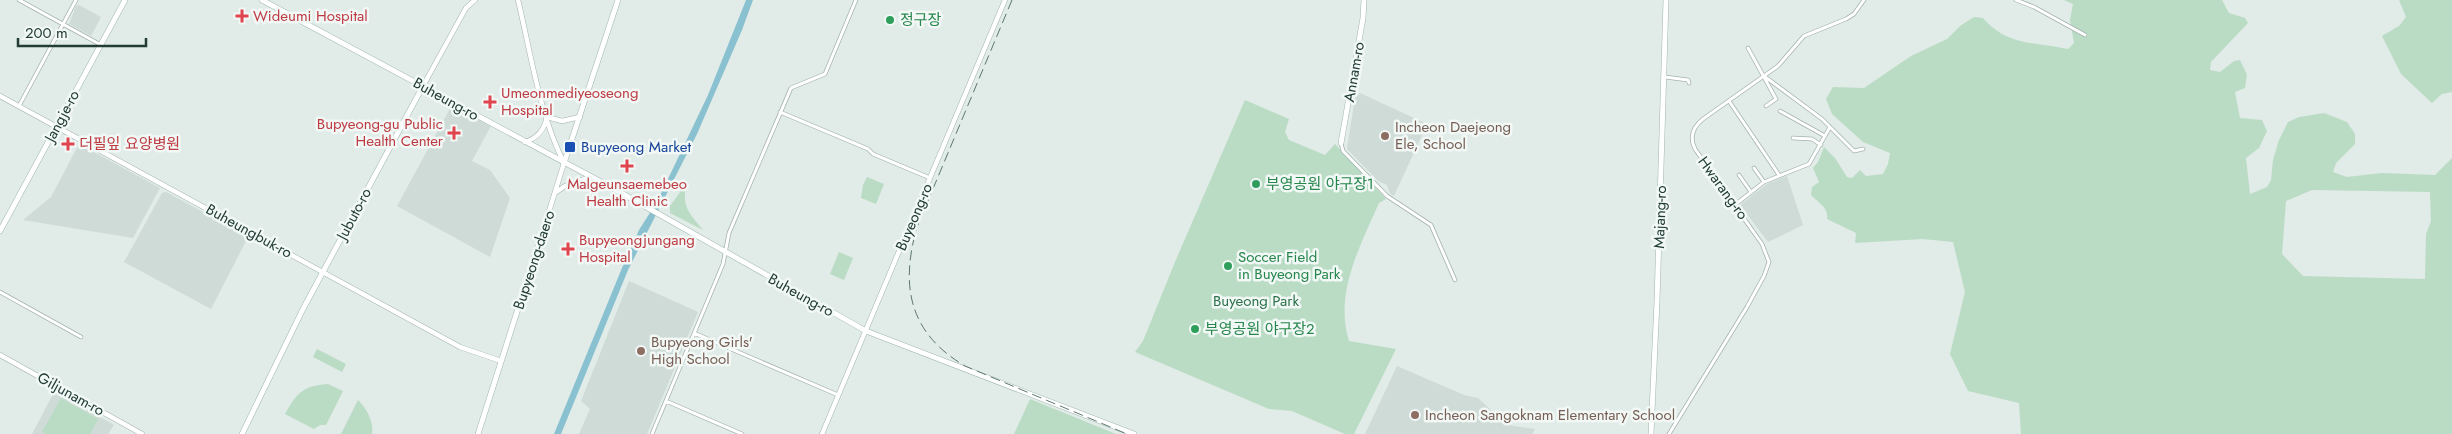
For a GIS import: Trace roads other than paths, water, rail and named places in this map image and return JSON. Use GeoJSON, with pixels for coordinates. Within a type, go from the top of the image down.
{"type":"FeatureCollection","features":[{"type":"Feature","properties":{"kind":"main road","name":"Jangje-ro"},"geometry":{"type":"LineString","coordinates":[[0,231],[125,0]]}},
{"type":"Feature","properties":{"kind":"main road","name":"Buheung-ro"},"geometry":{"type":"LineString","coordinates":[[262,0],[640,204],[866,331],[1134,434]]}},
{"type":"Feature","properties":{"kind":"main road","name":"Bupyeong-daero"},"geometry":{"type":"LineString","coordinates":[[564,163],[618,0]]}},
{"type":"Feature","properties":{"kind":"main road","name":"Annam-ro"},"geometry":{"type":"LineString","coordinates":[[1341,143],[1363,18],[1364,0]]}},
{"type":"Feature","properties":{"kind":"main road","name":"Majang-ro"},"geometry":{"type":"LineString","coordinates":[[1651,434],[1665,77],[1666,0]]}},
{"type":"Feature","properties":{"kind":"main road","name":"Jubuto-ro"},"geometry":{"type":"LineString","coordinates":[[242,434],[322,272],[423,86]]}},
{"type":"Feature","properties":{"kind":"main road","name":"Bupyeong-daero"},"geometry":{"type":"LineString","coordinates":[[478,434],[546,221]]}},
{"type":"Feature","properties":{"kind":"street"},"geometry":{"type":"LineString","coordinates":[[19,0],[101,44]]}},
{"type":"Feature","properties":{"kind":"street"},"geometry":{"type":"LineString","coordinates":[[19,106],[76,0]]}},
{"type":"Feature","properties":{"kind":"street","name":"Jubuto-ro"},"geometry":{"type":"LineString","coordinates":[[423,86],[466,8],[475,0]]}},
{"type":"Feature","properties":{"kind":"street"},"geometry":{"type":"LineString","coordinates":[[518,0],[547,117],[556,148],[564,163]]}},
{"type":"Feature","properties":{"kind":"street"},"geometry":{"type":"LineString","coordinates":[[652,434],[723,264],[728,233],[791,88],[825,74],[856,0]]}},
{"type":"Feature","properties":{"kind":"street","name":"Buyeong-ro"},"geometry":{"type":"LineString","coordinates":[[822,434],[1005,0]]}},
{"type":"Feature","properties":{"kind":"street","name":"Hwarang-ro"},"geometry":{"type":"LineString","coordinates":[[1669,434],[1747,307],[1767,268],[1768,257],[1765,249],[1736,204],[1695,149],[1691,138],[1699,123],[1778,66],[1804,36],[1846,19],[1854,14],[1864,0]]}},
{"type":"Feature","properties":{"kind":"street"},"geometry":{"type":"LineString","coordinates":[[2016,0],[2034,7],[2085,35]]}},
{"type":"Feature","properties":{"kind":"street"},"geometry":{"type":"LineString","coordinates":[[1748,48],[1776,99],[1766,106]]}},
{"type":"Feature","properties":{"kind":"street"},"geometry":{"type":"LineString","coordinates":[[1764,76],[1786,94],[1800,100],[1854,151],[1863,149]]}},
{"type":"Feature","properties":{"kind":"street"},"geometry":{"type":"LineString","coordinates":[[1665,77],[1688,80],[1689,82]]}},
{"type":"Feature","properties":{"kind":"street","name":"Buheungbuk-ro"},"geometry":{"type":"LineString","coordinates":[[0,96],[460,347],[501,361]]}},
{"type":"Feature","properties":{"kind":"street"},"geometry":{"type":"LineString","coordinates":[[1729,101],[1779,175]]}},
{"type":"Feature","properties":{"kind":"street"},"geometry":{"type":"LineString","coordinates":[[780,112],[868,149],[874,154],[930,178]]}},
{"type":"Feature","properties":{"kind":"street"},"geometry":{"type":"LineString","coordinates":[[1780,112],[1826,136]]}},
{"type":"Feature","properties":{"kind":"street"},"geometry":{"type":"LineString","coordinates":[[547,117],[562,121],[580,117]]}},
{"type":"Feature","properties":{"kind":"street"},"geometry":{"type":"LineString","coordinates":[[525,142],[535,139],[544,126],[547,117]]}},
{"type":"Feature","properties":{"kind":"street"},"geometry":{"type":"LineString","coordinates":[[1736,204],[1764,182],[1809,164],[1830,127]]}},
{"type":"Feature","properties":{"kind":"street"},"geometry":{"type":"LineString","coordinates":[[1792,138],[1812,139],[1821,145]]}},
{"type":"Feature","properties":{"kind":"street"},"geometry":{"type":"LineString","coordinates":[[1341,143],[1343,151],[1387,196],[1431,226],[1455,280]]}},
{"type":"Feature","properties":{"kind":"street","name":"Bupyeong-daero"},"geometry":{"type":"LineString","coordinates":[[546,221],[564,163]]}},
{"type":"Feature","properties":{"kind":"street"},"geometry":{"type":"LineString","coordinates":[[1754,168],[1764,182]]}},
{"type":"Feature","properties":{"kind":"street"},"geometry":{"type":"LineString","coordinates":[[1739,175],[1752,192]]}},
{"type":"Feature","properties":{"kind":"street"},"geometry":{"type":"LineString","coordinates":[[554,194],[565,186],[590,177]]}},
{"type":"Feature","properties":{"kind":"street"},"geometry":{"type":"LineString","coordinates":[[0,292],[81,337]]}},
{"type":"Feature","properties":{"kind":"street"},"geometry":{"type":"LineString","coordinates":[[694,333],[839,395]]}},
{"type":"Feature","properties":{"kind":"street","name":"Giljunam-ro"},"geometry":{"type":"LineString","coordinates":[[0,355],[142,434]]}},
{"type":"Feature","properties":{"kind":"street"},"geometry":{"type":"LineString","coordinates":[[666,402],[742,434]]}},
{"type":"Feature","properties":{"kind":"water"},"geometry":{"type":"Polygon","coordinates":[[[746,0],[753,0],[697,134],[628,270],[561,434],[554,434],[622,268],[639,230],[658,200],[708,95],[746,0]]]}},
{"type":"Feature","properties":{"kind":"railway"},"geometry":{"type":"LineString","coordinates":[[1012,0],[917,227],[909,269],[910,288],[914,306],[921,323],[931,339],[946,353],[965,366],[1127,434]]}},
{"type":"Feature","properties":{"kind":"place","name":"Wideumi Hospital"},"geometry":{"type":"Point","coordinates":[242,16]}},
{"type":"Feature","properties":{"kind":"place","name":"정구장"},"geometry":{"type":"Point","coordinates":[890,20]}},
{"type":"Feature","properties":{"kind":"place","name":"Umeonmediyeoseong Hospital"},"geometry":{"type":"Point","coordinates":[490,102]}},
{"type":"Feature","properties":{"kind":"place","name":"Bupyeong-gu Public Health Center"},"geometry":{"type":"Point","coordinates":[454,133]}},
{"type":"Feature","properties":{"kind":"place","name":"Incheon Daejeong Ele, School"},"geometry":{"type":"Point","coordinates":[1385,136]}},
{"type":"Feature","properties":{"kind":"place","name":"더필잎 요양병원"},"geometry":{"type":"Point","coordinates":[68,144]}},
{"type":"Feature","properties":{"kind":"place","name":"Bupyeong Market"},"geometry":{"type":"Point","coordinates":[570,147]}},
{"type":"Feature","properties":{"kind":"place","name":"Malgeunsaemebeo Health Clinic"},"geometry":{"type":"Point","coordinates":[627,166]}},
{"type":"Feature","properties":{"kind":"place","name":"부영공원 야구장1"},"geometry":{"type":"Point","coordinates":[1256,184]}},
{"type":"Feature","properties":{"kind":"place","name":"Bupyeongjungang Hospital"},"geometry":{"type":"Point","coordinates":[568,249]}},
{"type":"Feature","properties":{"kind":"place","name":"Soccer Field in Buyeong Park"},"geometry":{"type":"Point","coordinates":[1228,266]}},
{"type":"Feature","properties":{"kind":"place","name":"부영공원 야구장2"},"geometry":{"type":"Point","coordinates":[1195,329]}},
{"type":"Feature","properties":{"kind":"place","name":"Bupyeong Girls' High School"},"geometry":{"type":"Point","coordinates":[641,351]}},
{"type":"Feature","properties":{"kind":"place","name":"Incheon Sangoknam Elementary School"},"geometry":{"type":"Point","coordinates":[1415,415]}},
{"type":"Feature","properties":{"kind":"park label","name":"Buyeong Park"},"geometry":{"type":"Point","coordinates":[1256,301]}}]}
